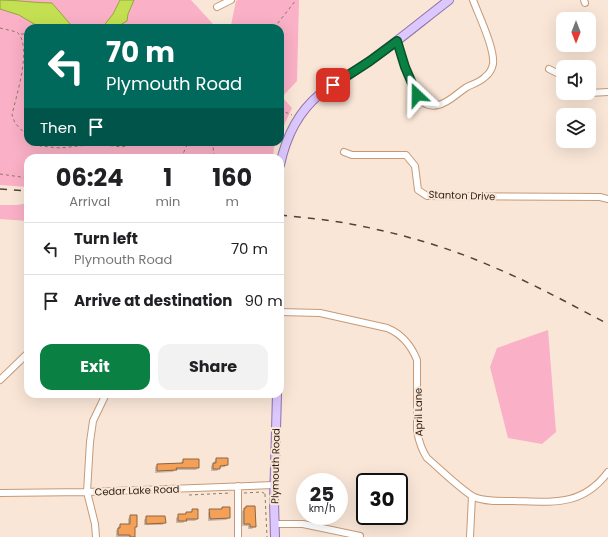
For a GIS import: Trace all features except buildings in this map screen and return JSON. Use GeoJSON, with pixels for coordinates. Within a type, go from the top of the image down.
{"type":"FeatureCollection","features":[{"type":"Feature","properties":{"kind":"main road"},"geometry":{"type":"LineString","coordinates":[[282,154],[290,132],[306,107],[320,94],[370,61],[449,0]]}},
{"type":"Feature","properties":{"kind":"main road","name":"Plymouth Road"},"geometry":{"type":"LineString","coordinates":[[275,537],[275,524],[270,485],[277,398]]}},
{"type":"Feature","properties":{"kind":"street"},"geometry":{"type":"LineString","coordinates":[[217,7],[231,0]]}},
{"type":"Feature","properties":{"kind":"street"},"geometry":{"type":"LineString","coordinates":[[397,41],[405,67],[417,95],[426,104],[432,106],[445,103],[463,90],[484,78],[493,66],[492,52],[473,0]]}},
{"type":"Feature","properties":{"kind":"street"},"geometry":{"type":"LineString","coordinates":[[549,69],[556,72]]}},
{"type":"Feature","properties":{"kind":"street"},"geometry":{"type":"LineString","coordinates":[[596,93],[608,92]]}},
{"type":"Feature","properties":{"kind":"street","name":"Stanton Drive"},"geometry":{"type":"LineString","coordinates":[[344,152],[352,156],[406,155],[416,166],[418,190],[427,196],[600,197],[608,199]]}},
{"type":"Feature","properties":{"kind":"street","name":"April Lane"},"geometry":{"type":"LineString","coordinates":[[284,312],[331,314],[387,328],[403,337],[414,352],[417,360],[418,441],[427,458],[472,496],[488,500],[555,502],[567,500],[588,491],[608,472]]}},
{"type":"Feature","properties":{"kind":"street"},"geometry":{"type":"LineString","coordinates":[[0,380],[24,358]]}},
{"type":"Feature","properties":{"kind":"street"},"geometry":{"type":"LineString","coordinates":[[96,537],[95,524],[87,492],[90,442],[93,421],[104,398]]}},
{"type":"Feature","properties":{"kind":"street","name":"Cedar Lake Road"},"geometry":{"type":"LineString","coordinates":[[0,493],[87,492],[270,485]]}},
{"type":"Feature","properties":{"kind":"street"},"geometry":{"type":"LineString","coordinates":[[238,486],[238,536]]}},
{"type":"Feature","properties":{"kind":"street"},"geometry":{"type":"LineString","coordinates":[[470,537],[472,496]]}},
{"type":"Feature","properties":{"kind":"street"},"geometry":{"type":"LineString","coordinates":[[275,524],[303,524],[360,536]]}},
{"type":"Feature","properties":{"kind":"path"},"geometry":{"type":"LineString","coordinates":[[277,24],[296,0]]}},
{"type":"Feature","properties":{"kind":"path"},"geometry":{"type":"LineString","coordinates":[[0,28],[13,30],[20,34],[24,34]]}},
{"type":"Feature","properties":{"kind":"path"},"geometry":{"type":"LineString","coordinates":[[20,34],[24,58],[12,115],[15,123],[24,133]]}},
{"type":"Feature","properties":{"kind":"path"},"geometry":{"type":"LineString","coordinates":[[284,112],[292,115]]}},
{"type":"Feature","properties":{"kind":"path"},"geometry":{"type":"LineString","coordinates":[[40,146],[60,148],[78,146]]}},
{"type":"Feature","properties":{"kind":"path"},"geometry":{"type":"LineString","coordinates":[[114,146],[126,146]]}},
{"type":"Feature","properties":{"kind":"path"},"geometry":{"type":"LineString","coordinates":[[0,174],[24,177]]}},
{"type":"Feature","properties":{"kind":"path"},"geometry":{"type":"LineString","coordinates":[[267,537],[265,494],[270,485]]}},
{"type":"Feature","properties":{"kind":"shaded area"},"geometry":{"type":"Polygon","coordinates":[[[0,0],[191,0],[213,24],[24,24],[24,146],[274,146],[273,154],[24,154],[24,187],[0,185],[0,0]]]}},
{"type":"Feature","properties":{"kind":"shaded area"},"geometry":{"type":"Polygon","coordinates":[[[0,0],[52,3],[70,24],[34,24],[19,15],[0,9],[0,0]]]}},
{"type":"Feature","properties":{"kind":"shaded area"},"geometry":{"type":"Polygon","coordinates":[[[120,0],[134,0],[128,14],[127,21],[122,24],[105,24],[113,14],[120,0]]]}},
{"type":"Feature","properties":{"kind":"shaded area"},"geometry":{"type":"Polygon","coordinates":[[[299,0],[297,81],[284,95],[284,24],[231,24],[236,1],[299,0]]]}},
{"type":"Feature","properties":{"kind":"shaded area"},"geometry":{"type":"Polygon","coordinates":[[[284,99],[292,108],[284,125],[284,99]]]}},
{"type":"Feature","properties":{"kind":"shaded area"},"geometry":{"type":"Polygon","coordinates":[[[24,204],[24,221],[0,219],[0,205],[24,204]]]}},
{"type":"Feature","properties":{"kind":"shaded area"},"geometry":{"type":"Polygon","coordinates":[[[548,330],[556,432],[542,444],[508,438],[490,367],[497,348],[548,330]]]}},
{"type":"Feature","properties":{"kind":"railway"},"geometry":{"type":"LineString","coordinates":[[0,189],[24,191]]}},
{"type":"Feature","properties":{"kind":"railway"},"geometry":{"type":"LineString","coordinates":[[284,215],[351,224],[443,248],[475,259],[521,279],[608,324]]}},
{"type":"Feature","properties":{"kind":"route"},"geometry":{"type":"LineString","coordinates":[[333,85],[397,41],[405,67],[417,95]]}}]}
